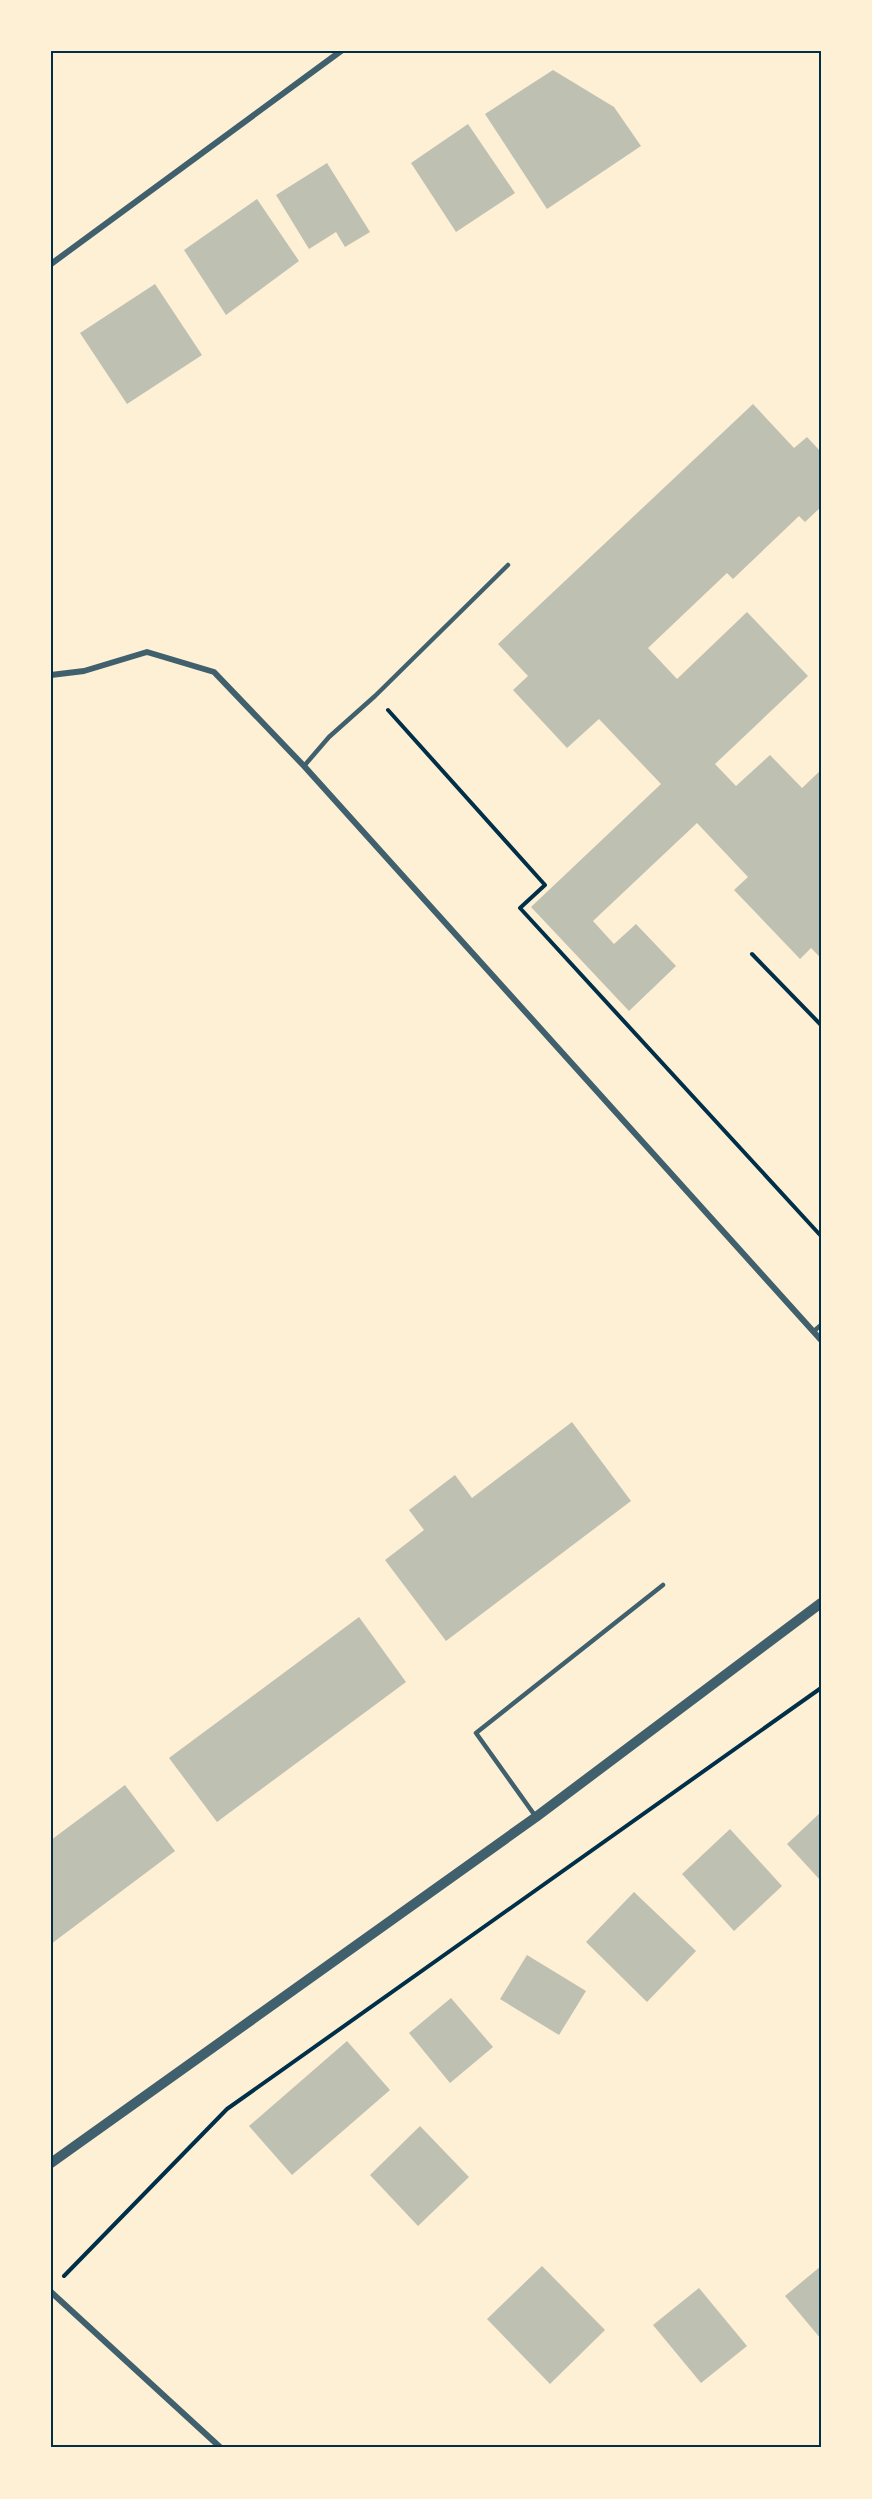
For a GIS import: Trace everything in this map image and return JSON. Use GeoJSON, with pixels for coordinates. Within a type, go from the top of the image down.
{"type":"FeatureCollection","features":[{"type":"Feature","properties":{"kind":"street"},"geometry":{"type":"LineString","coordinates":[[51,264],[340,51]]}},
{"type":"Feature","properties":{"kind":"street"},"geometry":{"type":"LineString","coordinates":[[51,675],[84,670],[147,652],[214,672],[304,766],[821,1340]]}},
{"type":"Feature","properties":{"kind":"street"},"geometry":{"type":"LineString","coordinates":[[51,2163],[536,1817],[821,1603]]}},
{"type":"Feature","properties":{"kind":"street"},"geometry":{"type":"LineString","coordinates":[[51,2292],[222,2448]]}},
{"type":"Feature","properties":{"kind":"lane"},"geometry":{"type":"LineString","coordinates":[[304,766],[329,737],[375,696],[508,565]]}},
{"type":"Feature","properties":{"kind":"lane"},"geometry":{"type":"LineString","coordinates":[[814,1331],[821,1325]]}},
{"type":"Feature","properties":{"kind":"lane"},"geometry":{"type":"LineString","coordinates":[[536,1817],[476,1733],[663,1585]]}},
{"type":"Feature","properties":{"kind":"path"},"geometry":{"type":"LineString","coordinates":[[375,696],[545,885],[520,908],[821,1236]]}},
{"type":"Feature","properties":{"kind":"path"},"geometry":{"type":"LineString","coordinates":[[752,954],[821,1025]]}},
{"type":"Feature","properties":{"kind":"path"},"geometry":{"type":"LineString","coordinates":[[59,2281],[227,2109],[821,1688]]}},
{"type":"Feature","properties":{"kind":"building"},"geometry":{"type":"Polygon","coordinates":[[[553,70],[614,107],[641,146],[547,209],[485,114],[553,70]]]}},
{"type":"Feature","properties":{"kind":"building"},"geometry":{"type":"Polygon","coordinates":[[[468,124],[515,193],[456,232],[411,163],[468,124]]]}},
{"type":"Feature","properties":{"kind":"building"},"geometry":{"type":"Polygon","coordinates":[[[327,163],[370,232],[345,247],[336,232],[309,249],[276,195],[327,163]]]}},
{"type":"Feature","properties":{"kind":"building"},"geometry":{"type":"Polygon","coordinates":[[[257,199],[299,261],[226,315],[184,250],[257,199]]]}},
{"type":"Feature","properties":{"kind":"building"},"geometry":{"type":"Polygon","coordinates":[[[155,284],[202,355],[127,404],[80,333],[155,284]]]}},
{"type":"Feature","properties":{"kind":"building"},"geometry":{"type":"Polygon","coordinates":[[[753,404],[794,448],[807,437],[821,452],[821,507],[805,522],[799,516],[733,579],[727,573],[648,648],[677,679],[747,612],[808,676],[715,764],[736,786],[770,755],[802,788],[821,770],[821,958],[811,948],[800,959],[734,890],[748,877],[697,823],[593,921],[614,944],[636,924],[676,966],[629,1011],[531,907],[661,784],[599,719],[567,748],[513,690],[528,676],[498,644],[753,404]]]}},
{"type":"Feature","properties":{"kind":"building"},"geometry":{"type":"Polygon","coordinates":[[[572,1422],[631,1501],[446,1641],[385,1560],[424,1530],[409,1510],[455,1475],[472,1498],[572,1422]]]}},
{"type":"Feature","properties":{"kind":"building"},"geometry":{"type":"Polygon","coordinates":[[[359,1617],[406,1682],[217,1822],[169,1758],[359,1617]]]}},
{"type":"Feature","properties":{"kind":"building"},"geometry":{"type":"Polygon","coordinates":[[[125,1785],[175,1851],[51,1944],[51,1840],[125,1785]]]}},
{"type":"Feature","properties":{"kind":"building"},"geometry":{"type":"Polygon","coordinates":[[[821,1812],[821,1881],[787,1844],[821,1812]]]}},
{"type":"Feature","properties":{"kind":"building"},"geometry":{"type":"Polygon","coordinates":[[[730,1829],[782,1886],[734,1931],[682,1874],[730,1829]]]}},
{"type":"Feature","properties":{"kind":"building"},"geometry":{"type":"Polygon","coordinates":[[[634,1892],[696,1951],[647,2002],[586,1942],[634,1892]]]}},
{"type":"Feature","properties":{"kind":"building"},"geometry":{"type":"Polygon","coordinates":[[[527,1955],[586,1991],[559,2035],[500,1999],[527,1955]]]}},
{"type":"Feature","properties":{"kind":"building"},"geometry":{"type":"Polygon","coordinates":[[[451,1998],[493,2047],[450,2083],[409,2033],[451,1998]]]}},
{"type":"Feature","properties":{"kind":"building"},"geometry":{"type":"Polygon","coordinates":[[[347,2041],[390,2090],[292,2175],[249,2126],[347,2041]]]}},
{"type":"Feature","properties":{"kind":"building"},"geometry":{"type":"Polygon","coordinates":[[[420,2126],[469,2177],[418,2226],[370,2175],[420,2126]]]}},
{"type":"Feature","properties":{"kind":"building"},"geometry":{"type":"Polygon","coordinates":[[[542,2266],[605,2330],[550,2384],[487,2319],[542,2266]]]}},
{"type":"Feature","properties":{"kind":"building"},"geometry":{"type":"Polygon","coordinates":[[[821,2266],[821,2339],[785,2296],[821,2266]]]}},
{"type":"Feature","properties":{"kind":"building"},"geometry":{"type":"Polygon","coordinates":[[[699,2288],[747,2346],[701,2383],[653,2325],[699,2288]]]}}]}
